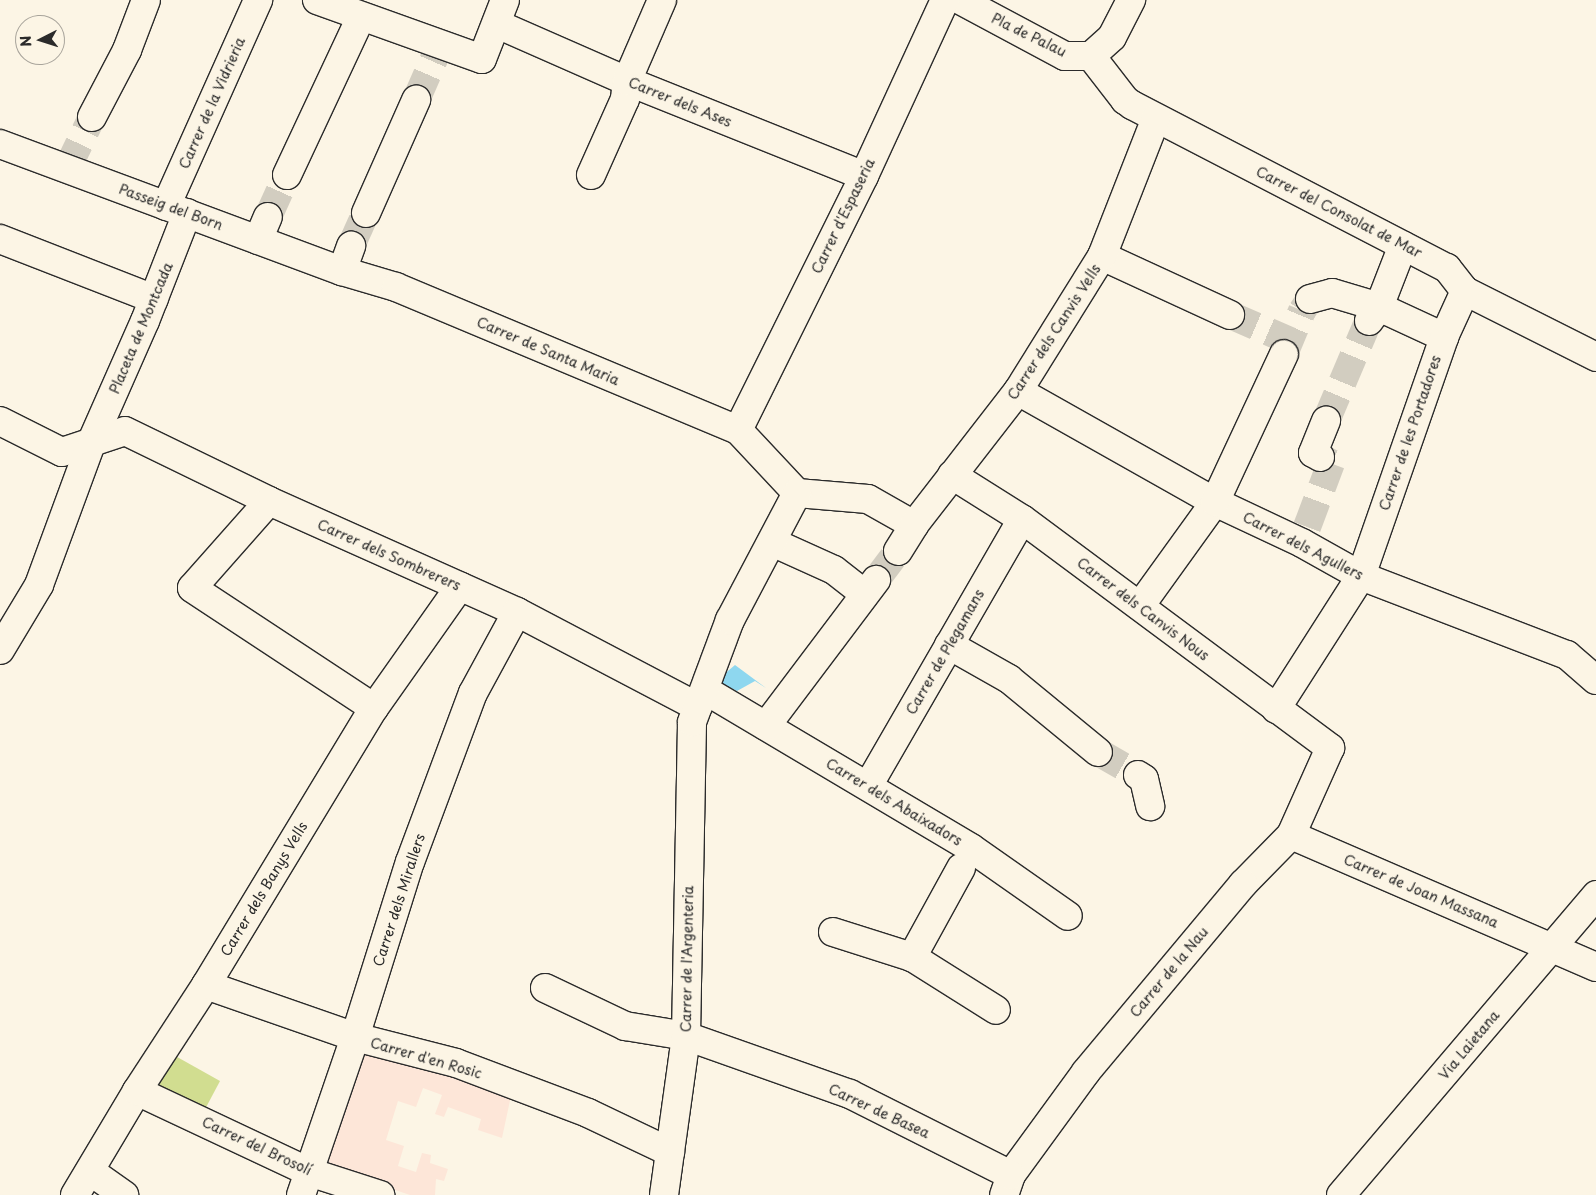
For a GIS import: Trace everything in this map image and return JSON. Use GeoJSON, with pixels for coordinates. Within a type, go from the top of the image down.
{"type":"FeatureCollection","features":[{"type":"Feature","properties":{"kind":"street"},"geometry":{"type":"LineString","coordinates":[[92,117],[128,50],[146,0]]}},
{"type":"Feature","properties":{"kind":"street","name":"Carrer de la Vidrieria"},"geometry":{"type":"LineString","coordinates":[[177,210],[258,0]]}},
{"type":"Feature","properties":{"kind":"street"},"geometry":{"type":"LineString","coordinates":[[317,0],[360,17],[482,59],[501,12]]}},
{"type":"Feature","properties":{"kind":"street"},"geometry":{"type":"LineString","coordinates":[[591,175],[625,99],[627,80],[662,0]]}},
{"type":"Feature","properties":{"kind":"street","name":"Carrer d'Espaseria"},"geometry":{"type":"LineString","coordinates":[[744,436],[945,0]]}},
{"type":"Feature","properties":{"kind":"street","name":"Pla de Palau"},"geometry":{"type":"LineString","coordinates":[[960,0],[1066,56],[1091,56]]}},
{"type":"Feature","properties":{"kind":"street"},"geometry":{"type":"LineString","coordinates":[[1091,56],[1112,37],[1131,0]]}},
{"type":"Feature","properties":{"kind":"street","name":"Carrer dels Ases"},"geometry":{"type":"LineString","coordinates":[[501,12],[627,80],[864,176]]}},
{"type":"Feature","properties":{"kind":"street"},"geometry":{"type":"LineString","coordinates":[[287,175],[360,17]]}},
{"type":"Feature","properties":{"kind":"street","name":"Carrer del Consolat de Mar"},"geometry":{"type":"LineString","coordinates":[[1091,56],[1125,100],[1156,118],[1447,268],[1465,291],[1596,357]]}},
{"type":"Feature","properties":{"kind":"street"},"geometry":{"type":"LineString","coordinates":[[366,213],[416,100]]}},
{"type":"Feature","properties":{"kind":"street","name":"Carrer dels Canvis Vells"},"geometry":{"type":"LineString","coordinates":[[898,551],[914,525],[1018,391],[1102,256],[1156,118]]}},
{"type":"Feature","properties":{"kind":"street","name":"Passeig del Born"},"geometry":{"type":"LineString","coordinates":[[0,144],[177,210],[263,228],[346,259]]}},
{"type":"Feature","properties":{"kind":"street","name":"Placeta de Montcada"},"geometry":{"type":"LineString","coordinates":[[0,650],[39,585],[92,442],[154,299],[177,210]]}},
{"type":"Feature","properties":{"kind":"street"},"geometry":{"type":"LineString","coordinates":[[0,239],[154,299]]}},
{"type":"Feature","properties":{"kind":"street"},"geometry":{"type":"LineString","coordinates":[[1374,315],[1403,245]]}},
{"type":"Feature","properties":{"kind":"street"},"geometry":{"type":"LineString","coordinates":[[1102,256],[1230,315]]}},
{"type":"Feature","properties":{"kind":"street","name":"Carrer de Santa Maria"},"geometry":{"type":"LineString","coordinates":[[346,259],[396,287],[744,436]]}},
{"type":"Feature","properties":{"kind":"street","name":"Carrer de les Portadores"},"geometry":{"type":"LineString","coordinates":[[1276,709],[1360,576],[1444,337],[1465,291]]}},
{"type":"Feature","properties":{"kind":"street"},"geometry":{"type":"LineString","coordinates":[[1310,299],[1332,293],[1374,315],[1444,337]]}},
{"type":"Feature","properties":{"kind":"street"},"geometry":{"type":"LineString","coordinates":[[1140,606],[1215,502],[1284,354]]}},
{"type":"Feature","properties":{"kind":"street","name":"Carrer dels Agullers"},"geometry":{"type":"LineString","coordinates":[[1018,391],[1215,502],[1304,535],[1360,576],[1567,655],[1596,680]]}},
{"type":"Feature","properties":{"kind":"street"},"geometry":{"type":"LineString","coordinates":[[0,421],[62,452],[92,442]]}},
{"type":"Feature","properties":{"kind":"street"},"geometry":{"type":"LineString","coordinates":[[1320,457],[1314,452],[1326,421]]}},
{"type":"Feature","properties":{"kind":"street","name":"Carrer dels Sombrerers"},"geometry":{"type":"LineString","coordinates":[[92,442],[125,431],[269,501],[516,612],[650,683],[702,708]]}},
{"type":"Feature","properties":{"kind":"street"},"geometry":{"type":"LineString","coordinates":[[744,436],[797,492],[868,499],[914,525]]}},
{"type":"Feature","properties":{"kind":"street","name":"Carrer dels Canvis Nous"},"geometry":{"type":"LineString","coordinates":[[952,476],[1022,519],[1330,748]]}},
{"type":"Feature","properties":{"kind":"street","name":"Carrer de l'Argenteria"},"geometry":{"type":"LineString","coordinates":[[664,1195],[686,1036],[702,708],[730,620],[797,492]]}},
{"type":"Feature","properties":{"kind":"street"},"geometry":{"type":"LineString","coordinates":[[269,501],[192,588],[374,708]]}},
{"type":"Feature","properties":{"kind":"street","name":"Carrer de Plegamans"},"geometry":{"type":"LineString","coordinates":[[868,786],[1022,519]]}},
{"type":"Feature","properties":{"kind":"street"},"geometry":{"type":"LineString","coordinates":[[766,726],[871,587],[772,542]]}},
{"type":"Feature","properties":{"kind":"street","name":"Carrer dels Banys Vells"},"geometry":{"type":"LineString","coordinates":[[75,1195],[136,1091],[206,985],[374,708],[460,586]]}},
{"type":"Feature","properties":{"kind":"street","name":"Carrer dels Mirallers"},"geometry":{"type":"LineString","coordinates":[[305,1183],[355,1038],[410,862],[473,693],[516,612]]}},
{"type":"Feature","properties":{"kind":"street"},"geometry":{"type":"LineString","coordinates":[[949,645],[1008,679],[1098,752]]}},
{"type":"Feature","properties":{"kind":"street","name":"Carrer dels Abaixadors"},"geometry":{"type":"LineString","coordinates":[[702,708],[766,726],[971,848],[1068,916]]}},
{"type":"Feature","properties":{"kind":"street","name":"Carrer de la Nau"},"geometry":{"type":"LineString","coordinates":[[1007,1185],[1086,1072],[1243,884],[1291,835],[1330,748]]}},
{"type":"Feature","properties":{"kind":"street"},"geometry":{"type":"LineString","coordinates":[[1138,775],[1144,780],[1150,806]]}},
{"type":"Feature","properties":{"kind":"street","name":"Carrer de Joan Massana"},"geometry":{"type":"LineString","coordinates":[[1291,835],[1596,967]]}},
{"type":"Feature","properties":{"kind":"street"},"geometry":{"type":"LineString","coordinates":[[912,957],[962,868]]}},
{"type":"Feature","properties":{"kind":"street","name":"Via Laietana"},"geometry":{"type":"LineString","coordinates":[[1341,1195],[1596,895]]}},
{"type":"Feature","properties":{"kind":"street"},"geometry":{"type":"LineString","coordinates":[[833,932],[912,957],[996,1010]]}},
{"type":"Feature","properties":{"kind":"street","name":"Carrer d'en Rosic"},"geometry":{"type":"LineString","coordinates":[[206,985],[355,1038],[456,1063],[588,1113],[670,1152]]}},
{"type":"Feature","properties":{"kind":"street","name":"Carrer de Basea"},"geometry":{"type":"LineString","coordinates":[[545,988],[625,1026],[686,1036],[850,1094],[1007,1185]]}},
{"type":"Feature","properties":{"kind":"street","name":"Carrer del Brosolí"},"geometry":{"type":"LineString","coordinates":[[136,1091],[305,1183],[380,1195]]}},
{"type":"Feature","properties":{"kind":"street"},"geometry":{"type":"LineString","coordinates":[[90,1171],[124,1195]]}},
{"type":"Feature","properties":{"kind":"shaded area"},"geometry":{"type":"Polygon","coordinates":[[[363,1047],[512,1091],[502,1138],[478,1130],[481,1119],[448,1107],[444,1117],[435,1114],[442,1095],[423,1088],[416,1107],[398,1101],[386,1140],[404,1146],[398,1166],[416,1172],[422,1153],[431,1155],[430,1163],[448,1169],[444,1181],[436,1179],[435,1195],[410,1195],[324,1166],[363,1047]]]}},
{"type":"Feature","properties":{"kind":"green space"},"geometry":{"type":"Polygon","coordinates":[[[170,1053],[220,1081],[203,1113],[160,1090],[155,1078],[170,1053]]]}},
{"type":"Feature","properties":{"kind":"water"},"geometry":{"type":"Polygon","coordinates":[[[735,665],[766,688],[755,681],[737,691],[716,681],[735,665]]]}},
{"type":"Feature","properties":{"kind":"tunnel"},"geometry":{"type":"LineString","coordinates":[[416,100],[441,43]]}},
{"type":"Feature","properties":{"kind":"tunnel"},"geometry":{"type":"LineString","coordinates":[[67,169],[92,117]]}},
{"type":"Feature","properties":{"kind":"tunnel"},"geometry":{"type":"LineString","coordinates":[[268,217],[287,175]]}},
{"type":"Feature","properties":{"kind":"tunnel"},"geometry":{"type":"LineString","coordinates":[[351,246],[366,213]]}},
{"type":"Feature","properties":{"kind":"tunnel"},"geometry":{"type":"LineString","coordinates":[[1284,354],[1302,311],[1310,299]]}},
{"type":"Feature","properties":{"kind":"tunnel"},"geometry":{"type":"LineString","coordinates":[[1230,315],[1290,341]]}},
{"type":"Feature","properties":{"kind":"tunnel"},"geometry":{"type":"LineString","coordinates":[[1326,421],[1368,322]]}},
{"type":"Feature","properties":{"kind":"tunnel"},"geometry":{"type":"LineString","coordinates":[[1307,527],[1331,463],[1320,457]]}},
{"type":"Feature","properties":{"kind":"tunnel"},"geometry":{"type":"LineString","coordinates":[[876,580],[898,551]]}},
{"type":"Feature","properties":{"kind":"tunnel"},"geometry":{"type":"LineString","coordinates":[[1098,752],[1138,775]]}}]}
